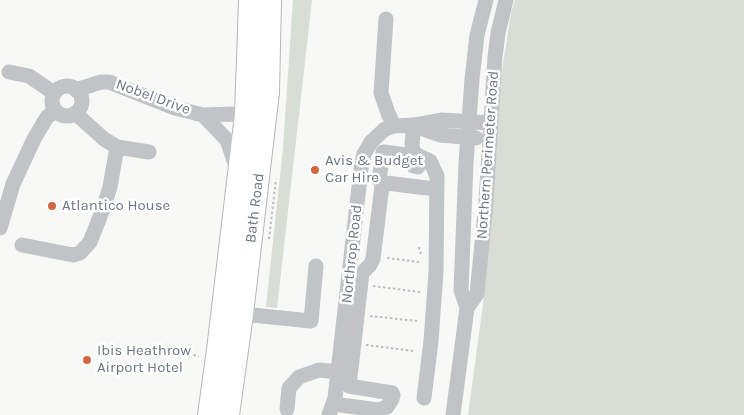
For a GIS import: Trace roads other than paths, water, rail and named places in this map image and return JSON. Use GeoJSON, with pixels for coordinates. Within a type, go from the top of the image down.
{"type":"FeatureCollection","features":[{"type":"Feature","properties":{"kind":"highway","name":"Bath Road"},"geometry":{"type":"LineString","coordinates":[[228,415],[242,314],[250,0]]}},
{"type":"Feature","properties":{"kind":"highway","name":"Bath Road"},"geometry":{"type":"LineString","coordinates":[[209,415],[247,116],[268,92],[270,0]]}},
{"type":"Feature","properties":{"kind":"street","name":"Northern Perimeter Road"},"geometry":{"type":"LineString","coordinates":[[453,415],[467,308],[461,290],[474,53],[486,0]]}},
{"type":"Feature","properties":{"kind":"street","name":"Northern Perimeter Road"},"geometry":{"type":"LineString","coordinates":[[467,308],[477,294],[486,202],[495,57],[498,33],[506,0]]}},
{"type":"Feature","properties":{"kind":"street"},"geometry":{"type":"LineString","coordinates":[[386,19],[381,93],[394,126]]}},
{"type":"Feature","properties":{"kind":"street"},"geometry":{"type":"LineString","coordinates":[[9,72],[29,76],[54,93]]}},
{"type":"Feature","properties":{"kind":"street","name":"Nobel Drive"},"geometry":{"type":"LineString","coordinates":[[76,90],[101,82],[108,82],[175,108],[203,115],[247,116]]}},
{"type":"Feature","properties":{"kind":"street"},"geometry":{"type":"LineString","coordinates":[[67,86],[76,90],[81,97],[78,110],[75,113],[62,115],[55,110],[52,102],[54,93],[67,86]]}},
{"type":"Feature","properties":{"kind":"street"},"geometry":{"type":"LineString","coordinates":[[0,228],[2,209],[13,184],[34,139],[47,117],[55,110]]}},
{"type":"Feature","properties":{"kind":"street"},"geometry":{"type":"LineString","coordinates":[[75,113],[104,139],[116,147],[149,152]]}},
{"type":"Feature","properties":{"kind":"street"},"geometry":{"type":"LineString","coordinates":[[203,115],[227,140],[239,175]]}},
{"type":"Feature","properties":{"kind":"street","name":"Northrop Road"},"geometry":{"type":"LineString","coordinates":[[331,410],[336,398],[364,154],[370,142],[379,133],[394,126],[414,125],[441,120],[490,123]]}},
{"type":"Feature","properties":{"kind":"street","name":"Northrop Road"},"geometry":{"type":"LineString","coordinates":[[414,125],[440,135],[490,139]]}},
{"type":"Feature","properties":{"kind":"street"},"geometry":{"type":"LineString","coordinates":[[414,125],[412,144],[414,151],[417,155],[430,161],[437,176],[436,272],[431,341],[424,398]]}},
{"type":"Feature","properties":{"kind":"street"},"geometry":{"type":"LineString","coordinates":[[22,246],[73,255],[80,253],[90,242],[110,186],[116,147]]}},
{"type":"Feature","properties":{"kind":"street"},"geometry":{"type":"LineString","coordinates":[[383,184],[379,180],[383,152],[407,155],[413,166],[418,166]]}},
{"type":"Feature","properties":{"kind":"street"},"geometry":{"type":"LineString","coordinates":[[383,184],[427,188]]}},
{"type":"Feature","properties":{"kind":"street"},"geometry":{"type":"LineString","coordinates":[[331,410],[378,410],[387,407],[394,395],[388,392],[351,387],[349,382],[362,273],[373,259],[383,184]]}},
{"type":"Feature","properties":{"kind":"street"},"geometry":{"type":"LineString","coordinates":[[242,314],[311,321],[316,266]]}},
{"type":"Feature","properties":{"kind":"street"},"geometry":{"type":"LineString","coordinates":[[287,409],[289,388],[299,377],[319,370],[338,372]]}},
{"type":"Feature","properties":{"kind":"place","name":"Avis & Budget Car Hire"},"geometry":{"type":"Point","coordinates":[315,170]}},
{"type":"Feature","properties":{"kind":"place","name":"Atlantico House"},"geometry":{"type":"Point","coordinates":[52,206]}},
{"type":"Feature","properties":{"kind":"place","name":"Ibis Heathrow Airport Hotel"},"geometry":{"type":"Point","coordinates":[87,360]}}]}
